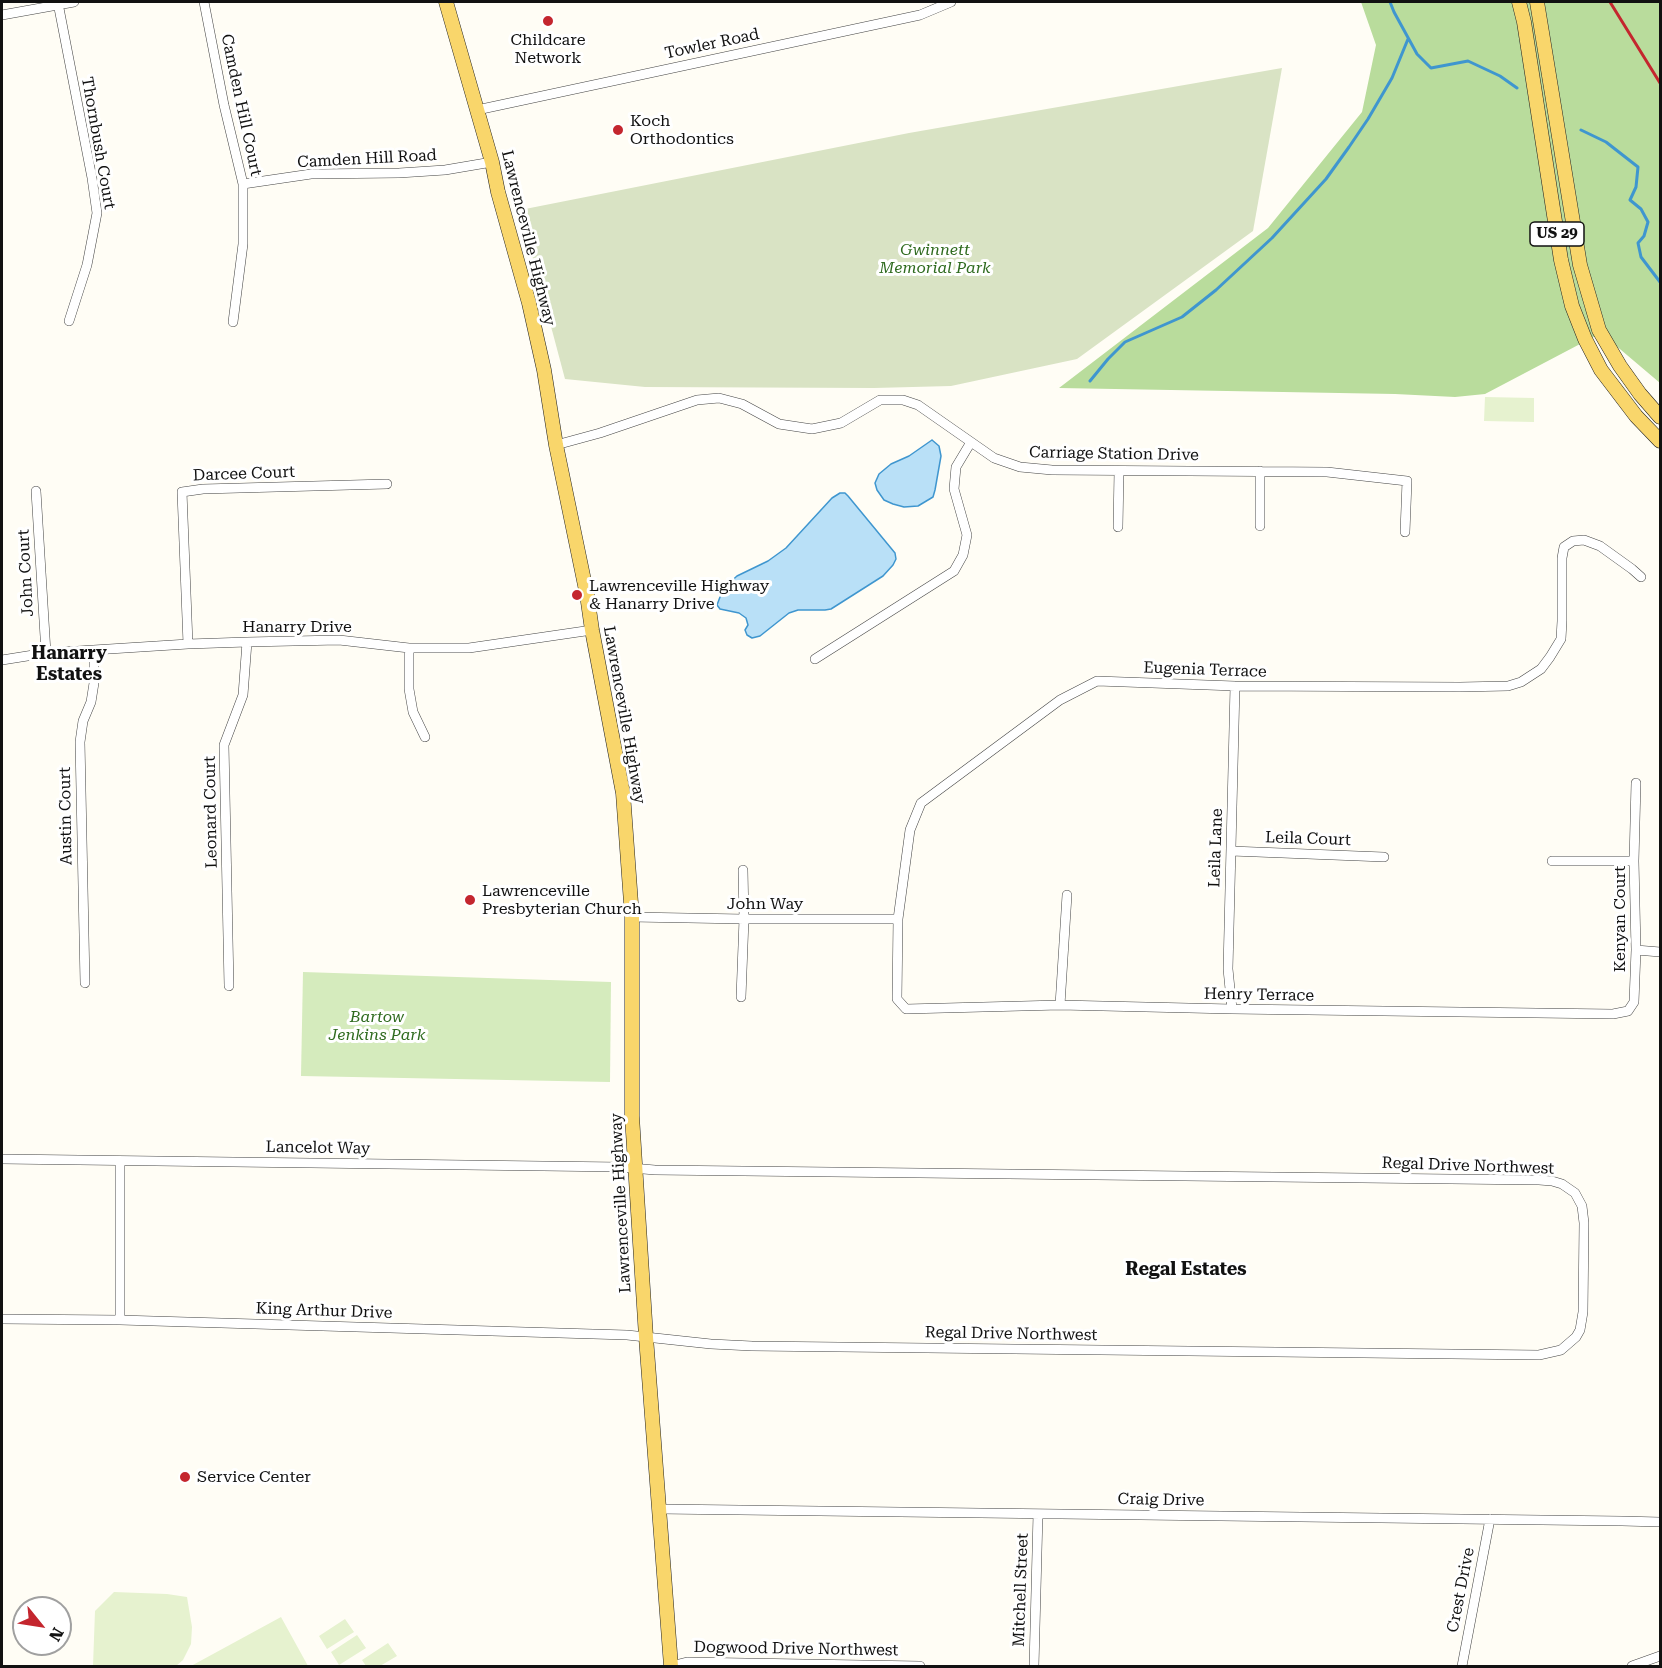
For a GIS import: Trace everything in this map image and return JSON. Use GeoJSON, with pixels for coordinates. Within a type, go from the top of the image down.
{"type":"FeatureCollection","features":[{"type":"Feature","properties":{"kind":"main road","name":"Lawrenceville Highway"},"geometry":{"type":"LineString","coordinates":[[446,2],[492,162],[544,370],[556,445],[587,596],[623,793],[632,917],[632,1116],[671,1666]]}},
{"type":"Feature","properties":{"kind":"main road","name":"US 29"},"geometry":{"type":"LineString","coordinates":[[1519,2],[1561,260],[1572,306],[1601,370],[1636,416],[1660,441]]}},
{"type":"Feature","properties":{"kind":"main road","name":"US 29"},"geometry":{"type":"LineString","coordinates":[[1537,2],[1580,265],[1592,308],[1599,330],[1620,366],[1660,417]]}},
{"type":"Feature","properties":{"kind":"street"},"geometry":{"type":"LineString","coordinates":[[2,15],[57,3],[74,2]]}},
{"type":"Feature","properties":{"kind":"street","name":"Camden Hill Court"},"geometry":{"type":"LineString","coordinates":[[204,2],[243,184],[243,244],[233,322]]}},
{"type":"Feature","properties":{"kind":"street","name":"Towler Road"},"geometry":{"type":"LineString","coordinates":[[477,110],[920,15],[951,2]]}},
{"type":"Feature","properties":{"kind":"street","name":"Thornbush Court"},"geometry":{"type":"LineString","coordinates":[[57,3],[97,213],[87,265],[69,321]]}},
{"type":"Feature","properties":{"kind":"street","name":"Camden Hill Road"},"geometry":{"type":"LineString","coordinates":[[243,184],[311,174],[434,171],[492,162]]}},
{"type":"Feature","properties":{"kind":"street","name":"Carriage Station Drive"},"geometry":{"type":"LineString","coordinates":[[556,445],[600,434],[697,400],[719,398],[742,404],[779,424],[812,429],[841,423],[880,400],[903,400],[918,405],[994,458],[1020,467],[1052,470],[1327,472],[1407,481],[1405,532]]}},
{"type":"Feature","properties":{"kind":"street"},"geometry":{"type":"LineString","coordinates":[[815,659],[954,571],[963,555],[967,535],[954,489],[956,467],[971,442]]}},
{"type":"Feature","properties":{"kind":"street"},"geometry":{"type":"LineString","coordinates":[[1118,527],[1119,471]]}},
{"type":"Feature","properties":{"kind":"street"},"geometry":{"type":"LineString","coordinates":[[1260,471],[1260,526]]}},
{"type":"Feature","properties":{"kind":"street","name":"Darcee Court"},"geometry":{"type":"LineString","coordinates":[[188,644],[182,492],[203,489],[387,484]]}},
{"type":"Feature","properties":{"kind":"street","name":"John Court"},"geometry":{"type":"LineString","coordinates":[[36,491],[46,653]]}},
{"type":"Feature","properties":{"kind":"street","name":"Eugenia Terrace"},"geometry":{"type":"LineString","coordinates":[[930,1008],[906,1009],[897,999],[898,919],[910,830],[921,802],[1060,700],[1097,681],[1235,686],[1508,686],[1521,682],[1541,669],[1561,639],[1564,547],[1573,541],[1584,540],[1600,546],[1641,577]]}},
{"type":"Feature","properties":{"kind":"street","name":"Hanarry Drive"},"geometry":{"type":"LineString","coordinates":[[2,660],[46,653],[247,642],[339,640],[409,648],[469,648],[592,630]]}},
{"type":"Feature","properties":{"kind":"street","name":"Leonard Court"},"geometry":{"type":"LineString","coordinates":[[229,986],[224,745],[243,695],[247,642]]}},
{"type":"Feature","properties":{"kind":"street"},"geometry":{"type":"LineString","coordinates":[[409,648],[408,689],[413,712],[424,737]]}},
{"type":"Feature","properties":{"kind":"street","name":"Austin Court"},"geometry":{"type":"LineString","coordinates":[[85,983],[80,742],[83,721],[91,702],[94,684],[94,651]]}},
{"type":"Feature","properties":{"kind":"street","name":"Leila Lane"},"geometry":{"type":"LineString","coordinates":[[1232,1010],[1228,969],[1235,686]]}},
{"type":"Feature","properties":{"kind":"street","name":"Kenyan Court"},"geometry":{"type":"LineString","coordinates":[[1587,1014],[1613,1014],[1628,1011],[1634,1002],[1636,783]]}},
{"type":"Feature","properties":{"kind":"street","name":"Leila Court"},"geometry":{"type":"LineString","coordinates":[[1231,851],[1384,858]]}},
{"type":"Feature","properties":{"kind":"street"},"geometry":{"type":"LineString","coordinates":[[1552,861],[1634,861]]}},
{"type":"Feature","properties":{"kind":"street"},"geometry":{"type":"LineString","coordinates":[[741,997],[743,870]]}},
{"type":"Feature","properties":{"kind":"street"},"geometry":{"type":"LineString","coordinates":[[1060,1005],[1067,895]]}},
{"type":"Feature","properties":{"kind":"street","name":"John Way"},"geometry":{"type":"LineString","coordinates":[[632,917],[744,920],[898,919]]}},
{"type":"Feature","properties":{"kind":"street"},"geometry":{"type":"LineString","coordinates":[[1636,950],[1660,952]]}},
{"type":"Feature","properties":{"kind":"street","name":"Henry Terrace"},"geometry":{"type":"LineString","coordinates":[[930,1008],[1060,1005],[1232,1010],[1587,1014]]}},
{"type":"Feature","properties":{"kind":"street","name":"Lancelot Way"},"geometry":{"type":"LineString","coordinates":[[2,1159],[635,1168]]}},
{"type":"Feature","properties":{"kind":"street"},"geometry":{"type":"LineString","coordinates":[[120,1161],[120,1320]]}},
{"type":"Feature","properties":{"kind":"street","name":"Regal Drive Northwest"},"geometry":{"type":"LineString","coordinates":[[635,1168],[1539,1180],[1552,1181],[1568,1187],[1575,1193],[1584,1216],[1583,1320],[1576,1337],[1569,1344],[1561,1350],[1539,1355],[752,1346],[711,1344],[646,1336]]}},
{"type":"Feature","properties":{"kind":"street","name":"King Arthur Drive"},"geometry":{"type":"LineString","coordinates":[[2,1319],[120,1320],[646,1336]]}},
{"type":"Feature","properties":{"kind":"street","name":"Craig Drive"},"geometry":{"type":"LineString","coordinates":[[660,1509],[1660,1522]]}},
{"type":"Feature","properties":{"kind":"street","name":"Mitchell Street"},"geometry":{"type":"LineString","coordinates":[[1034,1666],[1038,1514]]}},
{"type":"Feature","properties":{"kind":"street","name":"Crest Drive"},"geometry":{"type":"LineString","coordinates":[[1462,1666],[1490,1519]]}},
{"type":"Feature","properties":{"kind":"street"},"geometry":{"type":"LineString","coordinates":[[1632,1666],[1660,1656]]}},
{"type":"Feature","properties":{"kind":"street","name":"Dogwood Drive Northwest"},"geometry":{"type":"LineString","coordinates":[[671,1666],[687,1662],[920,1666]]}},
{"type":"Feature","properties":{"kind":"green space"},"geometry":{"type":"Polygon","coordinates":[[[1361,2],[1660,2],[1660,383],[1601,333],[1485,394],[1455,397],[1059,388],[1268,228],[1362,112],[1376,45],[1361,2]]]}},
{"type":"Feature","properties":{"kind":"green space","name":"Gwinnett Memorial Park"},"geometry":{"type":"Polygon","coordinates":[[[1282,68],[1253,231],[1077,359],[951,386],[645,387],[565,379],[520,210],[909,133],[1282,68]]]}},
{"type":"Feature","properties":{"kind":"green space"},"geometry":{"type":"Polygon","coordinates":[[[1485,397],[1534,398],[1534,422],[1484,421],[1485,397]]]}},
{"type":"Feature","properties":{"kind":"green space","name":"Bartow Jenkins Park"},"geometry":{"type":"Polygon","coordinates":[[[303,972],[611,982],[610,1082],[301,1076],[303,972]]]}},
{"type":"Feature","properties":{"kind":"green space"},"geometry":{"type":"Polygon","coordinates":[[[114,1592],[187,1597],[192,1627],[191,1644],[183,1660],[176,1666],[93,1666],[95,1611],[114,1592]]]}},
{"type":"Feature","properties":{"kind":"green space"},"geometry":{"type":"Polygon","coordinates":[[[281,1617],[308,1666],[191,1666],[281,1617]]]}},
{"type":"Feature","properties":{"kind":"green space"},"geometry":{"type":"Polygon","coordinates":[[[345,1619],[354,1632],[327,1649],[319,1636],[345,1619]]]}},
{"type":"Feature","properties":{"kind":"green space"},"geometry":{"type":"Polygon","coordinates":[[[357,1635],[366,1648],[339,1665],[331,1652],[357,1635]]]}},
{"type":"Feature","properties":{"kind":"green space"},"geometry":{"type":"Polygon","coordinates":[[[388,1643],[397,1656],[380,1666],[366,1666],[362,1660],[388,1643]]]}},
{"type":"Feature","properties":{"kind":"water"},"geometry":{"type":"Polygon","coordinates":[[[932,440],[939,446],[941,456],[933,497],[918,506],[904,507],[884,500],[875,483],[879,474],[891,464],[909,456],[932,440]]]}},
{"type":"Feature","properties":{"kind":"water"},"geometry":{"type":"Polygon","coordinates":[[[840,493],[848,496],[895,553],[896,559],[893,565],[883,576],[831,609],[798,610],[789,613],[760,636],[752,638],[747,635],[746,618],[739,613],[720,609],[717,605],[726,586],[737,576],[768,561],[786,548],[832,498],[840,493]]]}},
{"type":"Feature","properties":{"kind":"waterway"},"geometry":{"type":"LineString","coordinates":[[1390,2],[1417,54],[1431,68],[1468,61],[1500,76],[1517,88]]}},
{"type":"Feature","properties":{"kind":"waterway"},"geometry":{"type":"LineString","coordinates":[[1090,381],[1125,342],[1182,317],[1216,290],[1272,238],[1326,179],[1349,147],[1392,78],[1408,39]]}},
{"type":"Feature","properties":{"kind":"waterway"},"geometry":{"type":"LineString","coordinates":[[1581,130],[1606,142],[1638,167],[1636,187],[1630,200],[1641,209],[1648,222],[1644,236],[1638,243],[1641,257],[1660,282]]}},
{"type":"Feature","properties":{"kind":"railway"},"geometry":{"type":"LineString","coordinates":[[1610,2],[1660,83]]}},
{"type":"Feature","properties":{"kind":"place","name":"Childcare Network"},"geometry":{"type":"Point","coordinates":[548,21]}},
{"type":"Feature","properties":{"kind":"place","name":"Koch Orthodontics"},"geometry":{"type":"Point","coordinates":[618,130]}},
{"type":"Feature","properties":{"kind":"place","name":"Lawrenceville Highway & Hanarry Drive"},"geometry":{"type":"Point","coordinates":[577,595]}},
{"type":"Feature","properties":{"kind":"place","name":"Lawrenceville Presbyterian Church"},"geometry":{"type":"Point","coordinates":[470,900]}},
{"type":"Feature","properties":{"kind":"place","name":"Service Center"},"geometry":{"type":"Point","coordinates":[185,1477]}},
{"type":"Feature","properties":{"kind":"district","name":"Hanarry Estates"},"geometry":{"type":"Point","coordinates":[69,664]}},
{"type":"Feature","properties":{"kind":"district","name":"Regal Estates"},"geometry":{"type":"Point","coordinates":[1186,1270]}}]}
